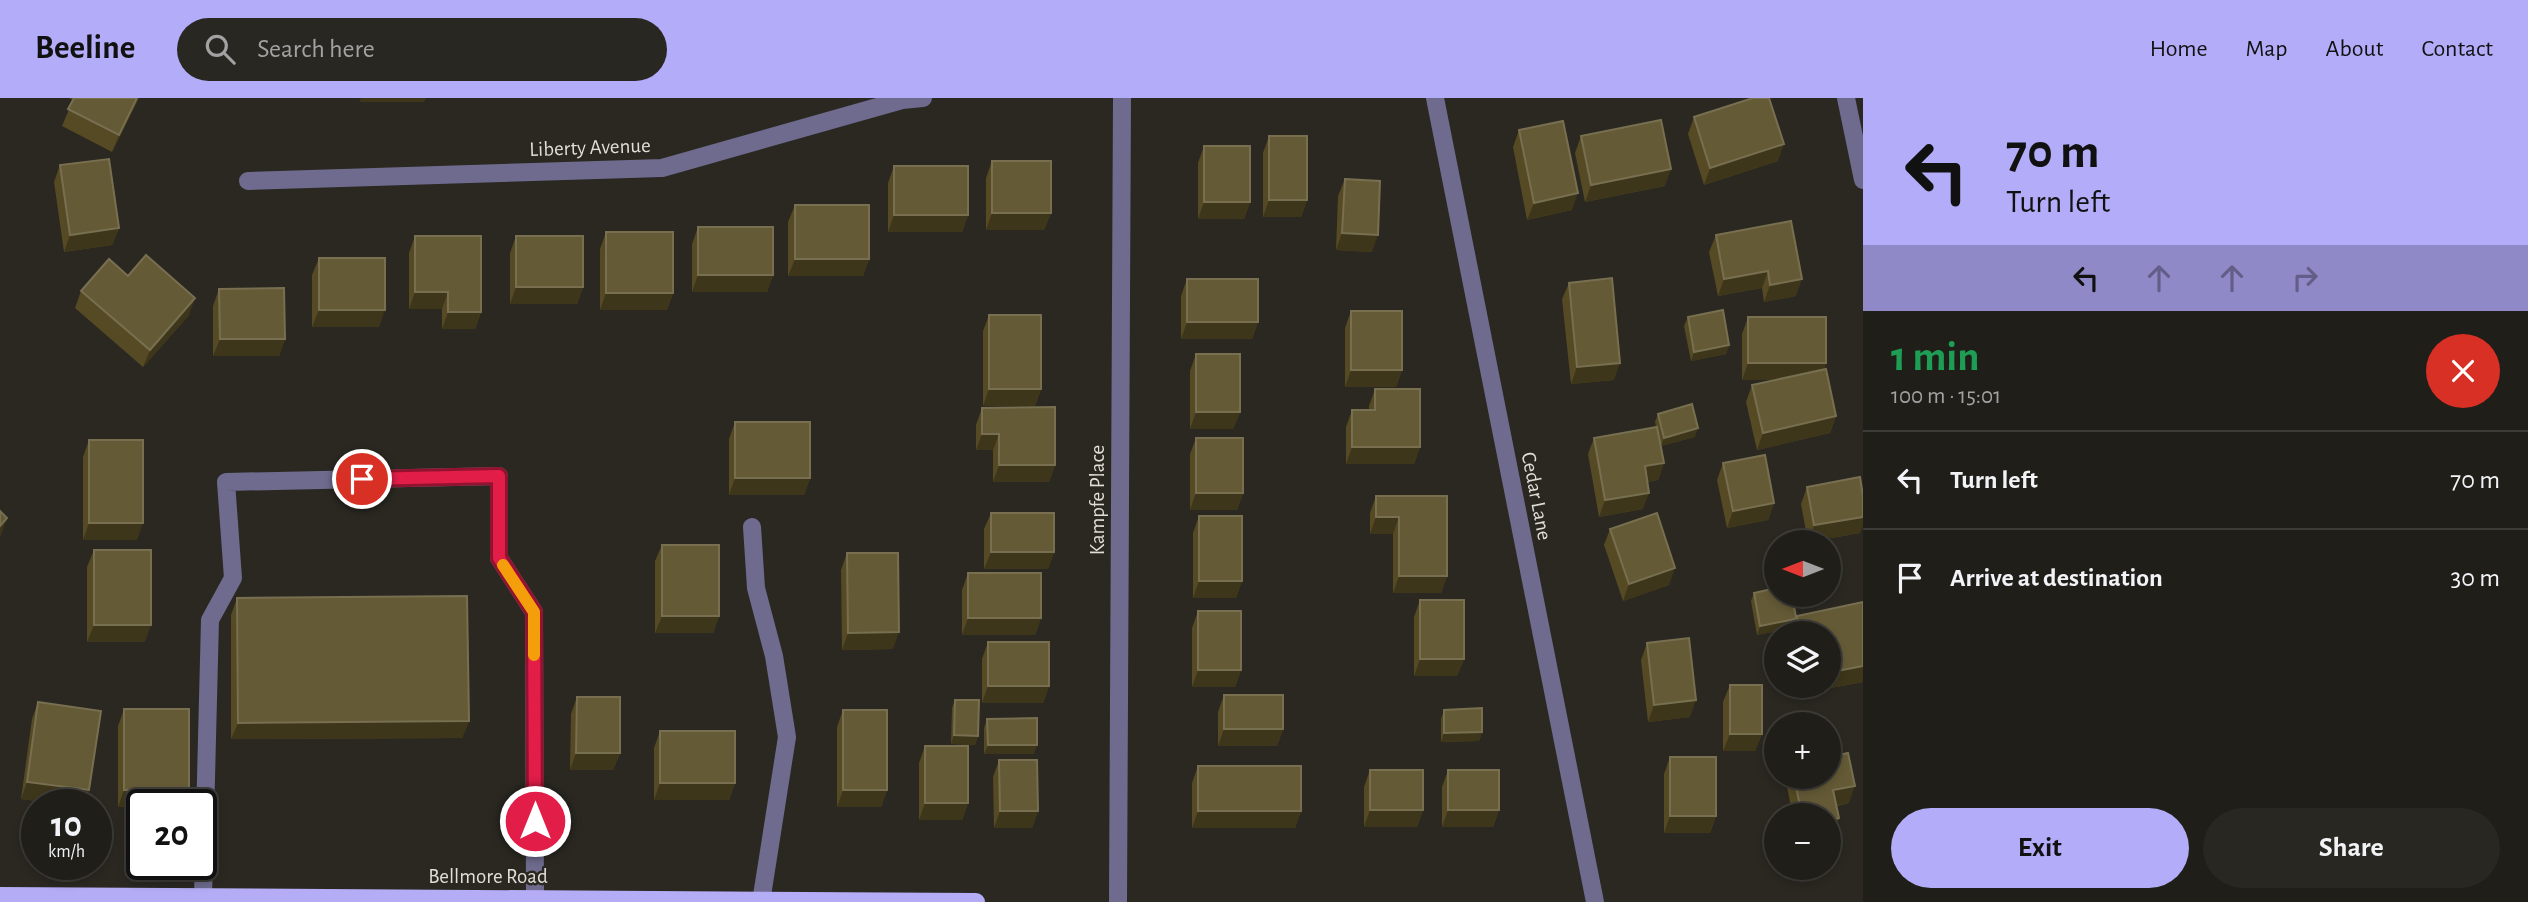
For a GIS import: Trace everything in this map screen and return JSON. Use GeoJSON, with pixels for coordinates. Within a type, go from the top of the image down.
{"type":"FeatureCollection","features":[{"type":"Feature","properties":{"kind":"main road","name":"Bellmore Road"},"geometry":{"type":"LineString","coordinates":[[0,896],[976,902]]}},
{"type":"Feature","properties":{"kind":"street","name":"Liberty Avenue"},"geometry":{"type":"LineString","coordinates":[[248,181],[662,168],[902,100],[923,98]]}},
{"type":"Feature","properties":{"kind":"street","name":"Kampfe Place"},"geometry":{"type":"LineString","coordinates":[[1118,902],[1122,98]]}},
{"type":"Feature","properties":{"kind":"street","name":"Cedar Lane"},"geometry":{"type":"LineString","coordinates":[[1435,98],[1595,902]]}},
{"type":"Feature","properties":{"kind":"street"},"geometry":{"type":"LineString","coordinates":[[1846,98],[1863,180]]}},
{"type":"Feature","properties":{"kind":"street"},"geometry":{"type":"LineString","coordinates":[[203,897],[210,620],[233,578],[226,482],[499,476],[499,558],[534,612],[535,899]]}},
{"type":"Feature","properties":{"kind":"street"},"geometry":{"type":"LineString","coordinates":[[752,527],[756,588],[774,656],[787,737],[761,901]]}},
{"type":"Feature","properties":{"kind":"building"},"geometry":{"type":"Polygon","coordinates":[[[74,98],[137,98],[119,135],[68,109],[74,98]]]}},
{"type":"Feature","properties":{"kind":"building"},"geometry":{"type":"Polygon","coordinates":[[[1753,98],[1769,98],[1784,144],[1710,168],[1694,117],[1753,98]]]}},
{"type":"Feature","properties":{"kind":"building"},"geometry":{"type":"Polygon","coordinates":[[[1661,120],[1671,169],[1591,185],[1581,136],[1661,120]]]}},
{"type":"Feature","properties":{"kind":"building"},"geometry":{"type":"Polygon","coordinates":[[[1563,121],[1578,193],[1534,203],[1519,130],[1563,121]]]}},
{"type":"Feature","properties":{"kind":"building"},"geometry":{"type":"Polygon","coordinates":[[[1269,136],[1307,136],[1307,200],[1269,200],[1269,136]]]}},
{"type":"Feature","properties":{"kind":"building"},"geometry":{"type":"Polygon","coordinates":[[[1204,146],[1250,146],[1250,202],[1204,202],[1204,146]]]}},
{"type":"Feature","properties":{"kind":"building"},"geometry":{"type":"Polygon","coordinates":[[[109,159],[119,228],[70,235],[60,165],[109,159]]]}},
{"type":"Feature","properties":{"kind":"building"},"geometry":{"type":"Polygon","coordinates":[[[992,161],[1051,161],[1051,213],[992,213],[992,161]]]}},
{"type":"Feature","properties":{"kind":"building"},"geometry":{"type":"Polygon","coordinates":[[[894,166],[968,166],[968,215],[894,215],[894,166]]]}},
{"type":"Feature","properties":{"kind":"building"},"geometry":{"type":"Polygon","coordinates":[[[1345,179],[1380,181],[1378,235],[1342,233],[1345,179]]]}},
{"type":"Feature","properties":{"kind":"building"},"geometry":{"type":"Polygon","coordinates":[[[795,205],[869,205],[869,259],[795,259],[795,205]]]}},
{"type":"Feature","properties":{"kind":"building"},"geometry":{"type":"Polygon","coordinates":[[[1791,221],[1802,279],[1770,285],[1768,271],[1724,279],[1716,235],[1791,221]]]}},
{"type":"Feature","properties":{"kind":"building"},"geometry":{"type":"Polygon","coordinates":[[[698,227],[773,227],[773,275],[698,275],[698,227]]]}},
{"type":"Feature","properties":{"kind":"building"},"geometry":{"type":"Polygon","coordinates":[[[606,232],[673,232],[673,293],[606,293],[606,232]]]}},
{"type":"Feature","properties":{"kind":"building"},"geometry":{"type":"Polygon","coordinates":[[[415,236],[481,236],[481,312],[448,312],[448,292],[415,292],[415,236]]]}},
{"type":"Feature","properties":{"kind":"building"},"geometry":{"type":"Polygon","coordinates":[[[516,236],[583,236],[583,287],[516,287],[516,236]]]}},
{"type":"Feature","properties":{"kind":"building"},"geometry":{"type":"Polygon","coordinates":[[[146,255],[195,298],[150,350],[81,291],[109,259],[128,276],[146,255]]]}},
{"type":"Feature","properties":{"kind":"building"},"geometry":{"type":"Polygon","coordinates":[[[319,258],[385,258],[385,310],[319,310],[319,258]]]}},
{"type":"Feature","properties":{"kind":"building"},"geometry":{"type":"Polygon","coordinates":[[[1612,278],[1620,363],[1577,367],[1569,283],[1612,278]]]}},
{"type":"Feature","properties":{"kind":"building"},"geometry":{"type":"Polygon","coordinates":[[[1187,279],[1258,279],[1258,322],[1187,322],[1187,279]]]}},
{"type":"Feature","properties":{"kind":"building"},"geometry":{"type":"Polygon","coordinates":[[[284,288],[285,339],[220,339],[219,289],[284,288]]]}},
{"type":"Feature","properties":{"kind":"building"},"geometry":{"type":"Polygon","coordinates":[[[1723,310],[1729,345],[1694,352],[1688,317],[1723,310]]]}},
{"type":"Feature","properties":{"kind":"building"},"geometry":{"type":"Polygon","coordinates":[[[1351,311],[1402,311],[1402,370],[1351,370],[1351,311]]]}},
{"type":"Feature","properties":{"kind":"building"},"geometry":{"type":"Polygon","coordinates":[[[989,315],[1041,315],[1041,389],[989,389],[989,315]]]}},
{"type":"Feature","properties":{"kind":"building"},"geometry":{"type":"Polygon","coordinates":[[[1748,317],[1826,317],[1826,363],[1748,363],[1748,317]]]}},
{"type":"Feature","properties":{"kind":"building"},"geometry":{"type":"Polygon","coordinates":[[[1196,354],[1240,354],[1240,412],[1196,412],[1196,354]]]}},
{"type":"Feature","properties":{"kind":"building"},"geometry":{"type":"Polygon","coordinates":[[[1826,369],[1836,416],[1763,433],[1752,385],[1826,369]]]}},
{"type":"Feature","properties":{"kind":"building"},"geometry":{"type":"Polygon","coordinates":[[[1375,389],[1420,389],[1420,447],[1352,447],[1352,410],[1375,410],[1375,389]]]}},
{"type":"Feature","properties":{"kind":"building"},"geometry":{"type":"Polygon","coordinates":[[[1692,404],[1698,428],[1664,438],[1658,414],[1692,404]]]}},
{"type":"Feature","properties":{"kind":"building"},"geometry":{"type":"Polygon","coordinates":[[[1055,407],[1055,465],[999,465],[999,434],[982,434],[982,408],[1055,407]]]}},
{"type":"Feature","properties":{"kind":"building"},"geometry":{"type":"Polygon","coordinates":[[[735,422],[810,422],[810,478],[735,478],[735,422]]]}},
{"type":"Feature","properties":{"kind":"building"},"geometry":{"type":"Polygon","coordinates":[[[1657,427],[1664,463],[1645,466],[1649,493],[1605,500],[1594,438],[1657,427]]]}},
{"type":"Feature","properties":{"kind":"building"},"geometry":{"type":"Polygon","coordinates":[[[1196,438],[1243,438],[1243,493],[1196,493],[1196,438]]]}},
{"type":"Feature","properties":{"kind":"building"},"geometry":{"type":"Polygon","coordinates":[[[89,440],[143,440],[143,523],[89,523],[89,440]]]}},
{"type":"Feature","properties":{"kind":"building"},"geometry":{"type":"Polygon","coordinates":[[[1765,455],[1774,503],[1733,511],[1723,463],[1765,455]]]}},
{"type":"Feature","properties":{"kind":"building"},"geometry":{"type":"Polygon","coordinates":[[[1860,477],[1863,517],[1814,525],[1807,487],[1860,477]]]}},
{"type":"Feature","properties":{"kind":"building"},"geometry":{"type":"Polygon","coordinates":[[[1376,496],[1447,496],[1447,576],[1399,576],[1399,517],[1376,517],[1376,496]]]}},
{"type":"Feature","properties":{"kind":"building"},"geometry":{"type":"Polygon","coordinates":[[[0,511],[7,518],[0,526],[0,511]]]}},
{"type":"Feature","properties":{"kind":"building"},"geometry":{"type":"Polygon","coordinates":[[[991,513],[1054,513],[1054,552],[991,552],[991,513]]]}},
{"type":"Feature","properties":{"kind":"building"},"geometry":{"type":"Polygon","coordinates":[[[1657,513],[1675,568],[1629,584],[1610,529],[1657,513]]]}},
{"type":"Feature","properties":{"kind":"building"},"geometry":{"type":"Polygon","coordinates":[[[1199,516],[1242,516],[1242,581],[1199,581],[1199,516]]]}},
{"type":"Feature","properties":{"kind":"building"},"geometry":{"type":"Polygon","coordinates":[[[662,545],[719,545],[719,616],[662,616],[662,545]]]}},
{"type":"Feature","properties":{"kind":"building"},"geometry":{"type":"Polygon","coordinates":[[[94,550],[151,550],[151,625],[94,625],[94,550]]]}},
{"type":"Feature","properties":{"kind":"building"},"geometry":{"type":"Polygon","coordinates":[[[847,553],[898,553],[899,632],[848,633],[847,553]]]}},
{"type":"Feature","properties":{"kind":"building"},"geometry":{"type":"Polygon","coordinates":[[[968,573],[1041,573],[1041,618],[968,618],[968,573]]]}},
{"type":"Feature","properties":{"kind":"building"},"geometry":{"type":"Polygon","coordinates":[[[1764,591],[1764,607],[1794,607],[1795,619],[1764,621],[1764,625],[1760,626],[1754,593],[1764,591]]]}},
{"type":"Feature","properties":{"kind":"building"},"geometry":{"type":"Polygon","coordinates":[[[467,596],[469,721],[238,723],[237,598],[467,596]]]}},
{"type":"Feature","properties":{"kind":"building"},"geometry":{"type":"Polygon","coordinates":[[[1420,600],[1464,600],[1464,659],[1420,659],[1420,600]]]}},
{"type":"Feature","properties":{"kind":"building"},"geometry":{"type":"Polygon","coordinates":[[[1863,602],[1863,666],[1841,670],[1841,621],[1798,621],[1797,616],[1863,602]]]}},
{"type":"Feature","properties":{"kind":"building"},"geometry":{"type":"Polygon","coordinates":[[[1198,611],[1241,611],[1241,670],[1198,670],[1198,611]]]}},
{"type":"Feature","properties":{"kind":"building"},"geometry":{"type":"Polygon","coordinates":[[[1689,638],[1696,700],[1654,705],[1647,643],[1689,638]]]}},
{"type":"Feature","properties":{"kind":"building"},"geometry":{"type":"Polygon","coordinates":[[[988,642],[1049,642],[1049,686],[988,686],[988,642]]]}},
{"type":"Feature","properties":{"kind":"building"},"geometry":{"type":"Polygon","coordinates":[[[1730,685],[1762,685],[1762,734],[1730,734],[1730,685]]]}},
{"type":"Feature","properties":{"kind":"building"},"geometry":{"type":"Polygon","coordinates":[[[1224,695],[1283,695],[1283,729],[1224,729],[1224,695]]]}},
{"type":"Feature","properties":{"kind":"building"},"geometry":{"type":"Polygon","coordinates":[[[577,697],[620,697],[620,753],[576,753],[577,697]]]}},
{"type":"Feature","properties":{"kind":"building"},"geometry":{"type":"Polygon","coordinates":[[[955,700],[979,700],[978,736],[954,735],[955,700]]]}},
{"type":"Feature","properties":{"kind":"building"},"geometry":{"type":"Polygon","coordinates":[[[38,702],[101,711],[89,789],[27,782],[38,702]]]}},
{"type":"Feature","properties":{"kind":"building"},"geometry":{"type":"Polygon","coordinates":[[[1482,708],[1482,732],[1444,733],[1444,710],[1482,708]]]}},
{"type":"Feature","properties":{"kind":"building"},"geometry":{"type":"Polygon","coordinates":[[[124,709],[189,709],[189,789],[124,790],[124,709]]]}},
{"type":"Feature","properties":{"kind":"building"},"geometry":{"type":"Polygon","coordinates":[[[843,710],[887,710],[887,790],[843,790],[843,710]]]}},
{"type":"Feature","properties":{"kind":"building"},"geometry":{"type":"Polygon","coordinates":[[[1037,718],[1037,745],[988,745],[987,719],[1037,718]]]}},
{"type":"Feature","properties":{"kind":"building"},"geometry":{"type":"Polygon","coordinates":[[[660,731],[735,731],[735,783],[660,783],[660,731]]]}},
{"type":"Feature","properties":{"kind":"building"},"geometry":{"type":"Polygon","coordinates":[[[925,746],[968,746],[968,803],[925,803],[925,746]]]}},
{"type":"Feature","properties":{"kind":"building"},"geometry":{"type":"Polygon","coordinates":[[[1848,753],[1855,786],[1841,789],[1841,754],[1848,753]]]}},
{"type":"Feature","properties":{"kind":"building"},"geometry":{"type":"Polygon","coordinates":[[[1670,757],[1716,757],[1716,816],[1670,816],[1670,757]]]}},
{"type":"Feature","properties":{"kind":"building"},"geometry":{"type":"Polygon","coordinates":[[[999,760],[1037,760],[1038,811],[1000,811],[999,760]]]}},
{"type":"Feature","properties":{"kind":"building"},"geometry":{"type":"Polygon","coordinates":[[[1198,766],[1301,766],[1301,811],[1198,811],[1198,766]]]}},
{"type":"Feature","properties":{"kind":"building"},"geometry":{"type":"Polygon","coordinates":[[[1370,770],[1423,770],[1423,810],[1370,810],[1370,770]]]}},
{"type":"Feature","properties":{"kind":"building"},"geometry":{"type":"Polygon","coordinates":[[[1448,770],[1499,770],[1499,810],[1448,810],[1448,770]]]}},
{"type":"Feature","properties":{"kind":"building"},"geometry":{"type":"Polygon","coordinates":[[[1796,789],[1838,789],[1833,790],[1836,803],[1799,803],[1796,789]]]}},
{"type":"Feature","properties":{"kind":"slow traffic"},"geometry":{"type":"LineString","coordinates":[[503,565],[534,612],[534,655]]}},
{"type":"Feature","properties":{"kind":"route"},"geometry":{"type":"LineString","coordinates":[[362,479],[499,476],[499,558],[534,612],[535,821]]}}]}
